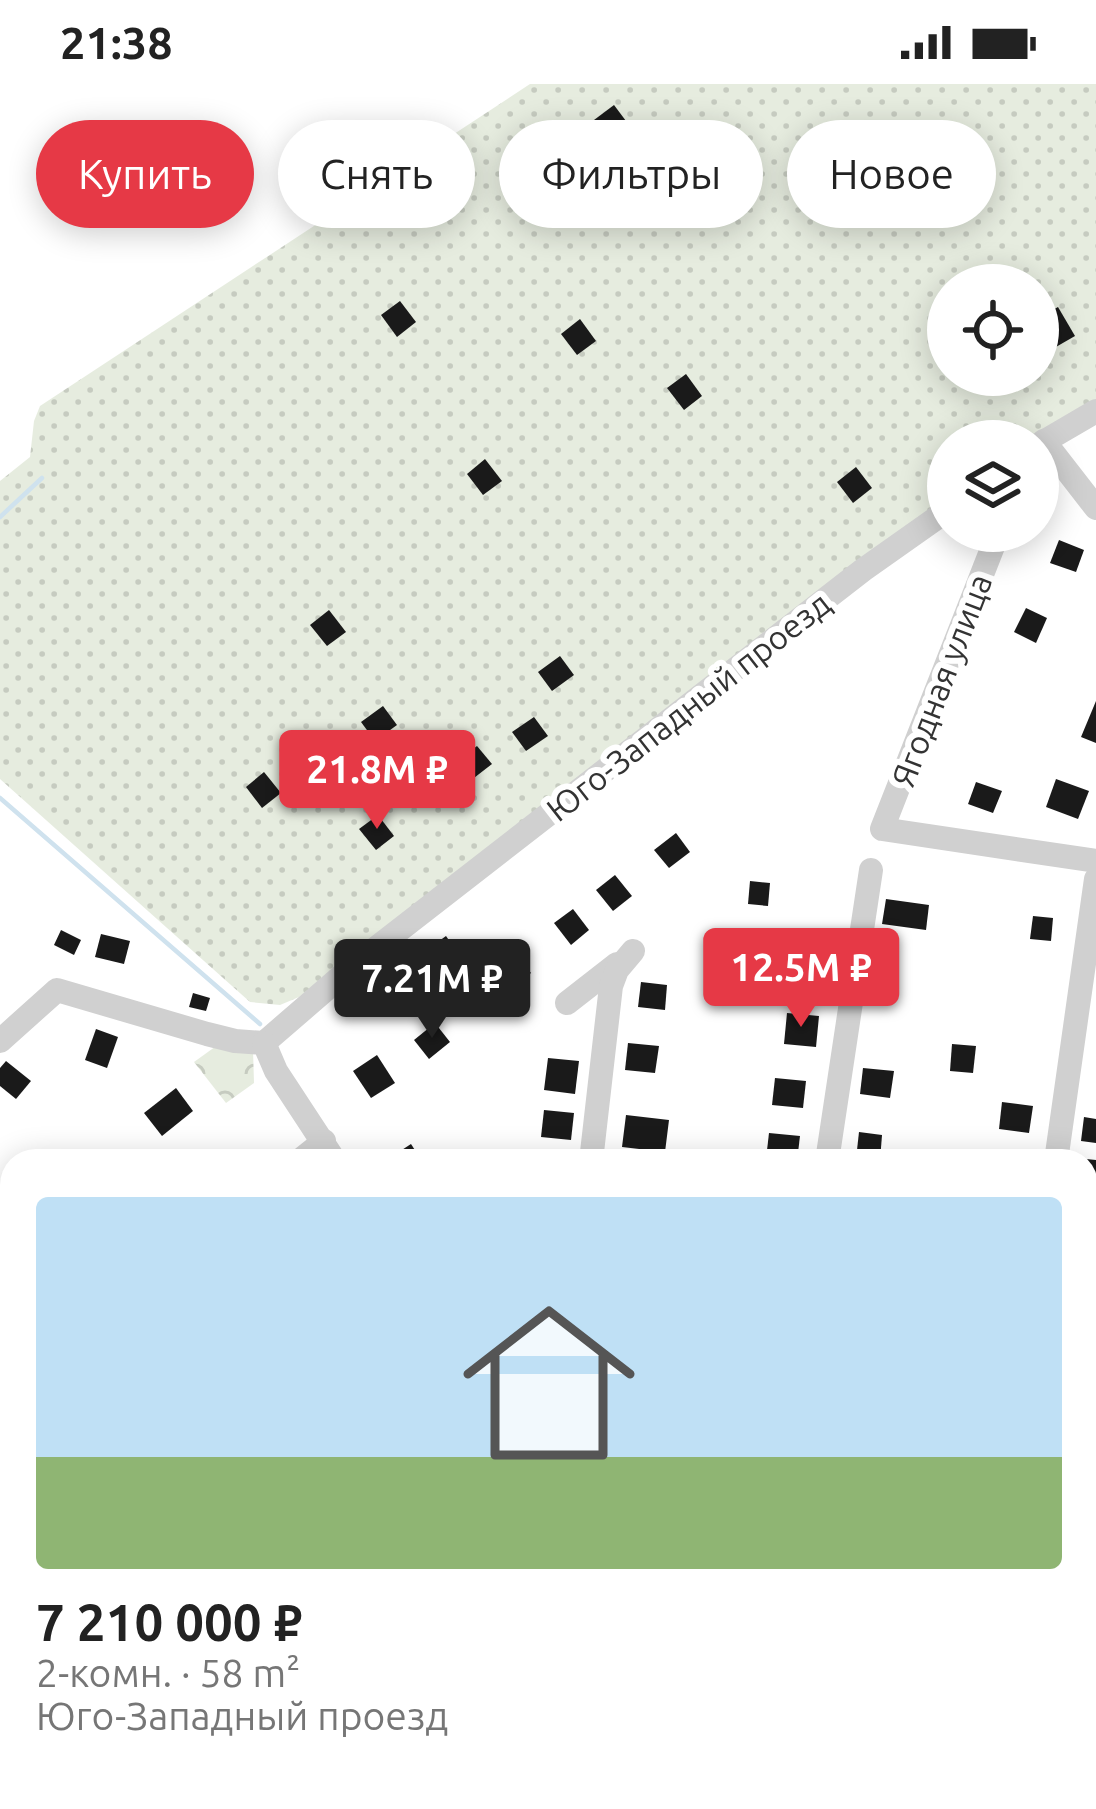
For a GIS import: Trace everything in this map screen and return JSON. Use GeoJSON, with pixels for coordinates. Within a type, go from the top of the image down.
{"type":"FeatureCollection","features":[{"type":"Feature","properties":{"kind":"street"},"geometry":{"type":"LineString","coordinates":[[1059,434],[1096,411]]}},
{"type":"Feature","properties":{"kind":"street"},"geometry":{"type":"LineString","coordinates":[[1059,467],[1096,508]]}},
{"type":"Feature","properties":{"kind":"street","name":"Юго-Западный проезд"},"geometry":{"type":"LineString","coordinates":[[263,1042],[410,922],[927,525]]}},
{"type":"Feature","properties":{"kind":"street","name":"Ягодная улица"},"geometry":{"type":"LineString","coordinates":[[991,552],[883,829],[1096,861]]}},
{"type":"Feature","properties":{"kind":"street"},"geometry":{"type":"LineString","coordinates":[[829,1149],[871,870]]}},
{"type":"Feature","properties":{"kind":"street"},"geometry":{"type":"LineString","coordinates":[[1058,1149],[1096,879]]}},
{"type":"Feature","properties":{"kind":"street"},"geometry":{"type":"LineString","coordinates":[[567,1004],[633,951],[610,986],[592,1149]]}},
{"type":"Feature","properties":{"kind":"street"},"geometry":{"type":"LineString","coordinates":[[0,1041],[57,990],[207,1034],[263,1042],[276,1071],[328,1149]]}},
{"type":"Feature","properties":{"kind":"green space"},"geometry":{"type":"Polygon","coordinates":[[[530,84],[1096,84],[1096,406],[1059,428],[1059,420],[927,420],[927,523],[545,804],[299,997],[280,1005],[250,1002],[0,779],[0,481],[30,457],[40,406],[311,228],[475,228],[475,120],[530,84]]]}},
{"type":"Feature","properties":{"kind":"green space"},"geometry":{"type":"Polygon","coordinates":[[[219,1044],[253,1050],[254,1083],[226,1103],[194,1062],[219,1044]]]}},
{"type":"Feature","properties":{"kind":"building"},"geometry":{"type":"Polygon","coordinates":[[[614,105],[625,120],[594,120],[614,105]]]}},
{"type":"Feature","properties":{"kind":"building"},"geometry":{"type":"Polygon","coordinates":[[[400,301],[416,322],[397,337],[381,315],[400,301]]]}},
{"type":"Feature","properties":{"kind":"building"},"geometry":{"type":"Polygon","coordinates":[[[1059,309],[1075,336],[1059,345],[1059,309]]]}},
{"type":"Feature","properties":{"kind":"building"},"geometry":{"type":"Polygon","coordinates":[[[580,319],[596,341],[577,355],[561,334],[580,319]]]}},
{"type":"Feature","properties":{"kind":"building"},"geometry":{"type":"Polygon","coordinates":[[[686,374],[702,396],[684,410],[667,388],[686,374]]]}},
{"type":"Feature","properties":{"kind":"building"},"geometry":{"type":"Polygon","coordinates":[[[485,459],[502,481],[483,495],[467,474],[485,459]]]}},
{"type":"Feature","properties":{"kind":"building"},"geometry":{"type":"Polygon","coordinates":[[[856,467],[872,488],[853,503],[837,482],[856,467]]]}},
{"type":"Feature","properties":{"kind":"building"},"geometry":{"type":"Polygon","coordinates":[[[1059,540],[1084,550],[1076,572],[1050,563],[1054,552],[1059,552],[1059,540]]]}},
{"type":"Feature","properties":{"kind":"building"},"geometry":{"type":"Polygon","coordinates":[[[1026,608],[1047,618],[1036,643],[1014,632],[1026,608]]]}},
{"type":"Feature","properties":{"kind":"building"},"geometry":{"type":"Polygon","coordinates":[[[329,610],[346,632],[327,646],[310,625],[329,610]]]}},
{"type":"Feature","properties":{"kind":"building"},"geometry":{"type":"Polygon","coordinates":[[[560,656],[574,675],[552,691],[538,672],[560,656]]]}},
{"type":"Feature","properties":{"kind":"building"},"geometry":{"type":"Polygon","coordinates":[[[1096,701],[1096,743],[1081,737],[1096,701]]]}},
{"type":"Feature","properties":{"kind":"building"},"geometry":{"type":"Polygon","coordinates":[[[383,706],[397,725],[375,741],[361,722],[383,706]]]}},
{"type":"Feature","properties":{"kind":"building"},"geometry":{"type":"Polygon","coordinates":[[[534,717],[548,736],[526,751],[512,732],[534,717]]]}},
{"type":"Feature","properties":{"kind":"building"},"geometry":{"type":"Polygon","coordinates":[[[477,746],[492,764],[470,781],[456,762],[477,746]]]}},
{"type":"Feature","properties":{"kind":"building"},"geometry":{"type":"Polygon","coordinates":[[[328,749],[342,768],[320,784],[306,765],[328,749]]]}},
{"type":"Feature","properties":{"kind":"building"},"geometry":{"type":"Polygon","coordinates":[[[264,772],[281,793],[262,808],[246,787],[264,772]]]}},
{"type":"Feature","properties":{"kind":"building"},"geometry":{"type":"Polygon","coordinates":[[[1056,779],[1089,791],[1078,819],[1046,807],[1056,779]]]}},
{"type":"Feature","properties":{"kind":"building"},"geometry":{"type":"Polygon","coordinates":[[[976,782],[1002,791],[993,813],[968,804],[976,782]]]}},
{"type":"Feature","properties":{"kind":"building"},"geometry":{"type":"Polygon","coordinates":[[[378,815],[394,836],[376,850],[359,829],[378,815]]]}},
{"type":"Feature","properties":{"kind":"building"},"geometry":{"type":"Polygon","coordinates":[[[676,833],[690,852],[669,868],[654,850],[676,833]]]}},
{"type":"Feature","properties":{"kind":"building"},"geometry":{"type":"Polygon","coordinates":[[[615,875],[632,896],[613,911],[596,890],[615,875]]]}},
{"type":"Feature","properties":{"kind":"building"},"geometry":{"type":"Polygon","coordinates":[[[750,881],[770,883],[768,906],[748,904],[750,881]]]}},
{"type":"Feature","properties":{"kind":"building"},"geometry":{"type":"Polygon","coordinates":[[[886,899],[929,905],[926,930],[882,924],[886,899]]]}},
{"type":"Feature","properties":{"kind":"building"},"geometry":{"type":"Polygon","coordinates":[[[573,909],[589,930],[571,945],[554,923],[573,909]]]}},
{"type":"Feature","properties":{"kind":"building"},"geometry":{"type":"Polygon","coordinates":[[[1033,916],[1053,918],[1051,941],[1030,939],[1033,916]]]}},
{"type":"Feature","properties":{"kind":"building"},"geometry":{"type":"Polygon","coordinates":[[[61,930],[81,940],[74,955],[54,945],[61,930]]]}},
{"type":"Feature","properties":{"kind":"building"},"geometry":{"type":"Polygon","coordinates":[[[746,932],[766,934],[764,957],[743,955],[746,932]]]}},
{"type":"Feature","properties":{"kind":"building"},"geometry":{"type":"Polygon","coordinates":[[[101,934],[130,941],[124,964],[95,957],[101,934]]]}},
{"type":"Feature","properties":{"kind":"building"},"geometry":{"type":"Polygon","coordinates":[[[446,936],[457,952],[422,979],[409,963],[446,936]]]}},
{"type":"Feature","properties":{"kind":"building"},"geometry":{"type":"Polygon","coordinates":[[[514,952],[531,973],[512,987],[495,966],[514,952]]]}},
{"type":"Feature","properties":{"kind":"building"},"geometry":{"type":"Polygon","coordinates":[[[641,982],[667,985],[665,1010],[638,1007],[641,982]]]}},
{"type":"Feature","properties":{"kind":"building"},"geometry":{"type":"Polygon","coordinates":[[[193,993],[210,998],[206,1011],[189,1007],[193,993]]]}},
{"type":"Feature","properties":{"kind":"building"},"geometry":{"type":"Polygon","coordinates":[[[787,1013],[819,1016],[816,1047],[784,1044],[787,1013]]]}},
{"type":"Feature","properties":{"kind":"building"},"geometry":{"type":"Polygon","coordinates":[[[435,1023],[450,1042],[429,1059],[414,1040],[435,1023]]]}},
{"type":"Feature","properties":{"kind":"building"},"geometry":{"type":"Polygon","coordinates":[[[96,1029],[118,1037],[107,1068],[85,1060],[96,1029]]]}},
{"type":"Feature","properties":{"kind":"building"},"geometry":{"type":"Polygon","coordinates":[[[628,1043],[659,1046],[655,1073],[625,1070],[628,1043]]]}},
{"type":"Feature","properties":{"kind":"building"},"geometry":{"type":"Polygon","coordinates":[[[952,1044],[976,1046],[973,1073],[950,1071],[952,1044]]]}},
{"type":"Feature","properties":{"kind":"building"},"geometry":{"type":"Polygon","coordinates":[[[377,1055],[395,1083],[371,1098],[353,1071],[377,1055]]]}},
{"type":"Feature","properties":{"kind":"building"},"geometry":{"type":"Polygon","coordinates":[[[548,1058],[579,1061],[575,1094],[544,1090],[548,1058]]]}},
{"type":"Feature","properties":{"kind":"building"},"geometry":{"type":"Polygon","coordinates":[[[6,1061],[31,1081],[16,1099],[0,1086],[0,1068],[6,1061]]]}},
{"type":"Feature","properties":{"kind":"building"},"geometry":{"type":"Polygon","coordinates":[[[863,1068],[894,1071],[890,1098],[860,1094],[863,1068]]]}},
{"type":"Feature","properties":{"kind":"building"},"geometry":{"type":"Polygon","coordinates":[[[775,1078],[806,1081],[803,1108],[772,1105],[775,1078]]]}},
{"type":"Feature","properties":{"kind":"building"},"geometry":{"type":"Polygon","coordinates":[[[176,1088],[193,1111],[162,1136],[144,1113],[176,1088]]]}},
{"type":"Feature","properties":{"kind":"building"},"geometry":{"type":"Polygon","coordinates":[[[1002,1102],[1033,1106],[1029,1133],[999,1129],[1002,1102]]]}},
{"type":"Feature","properties":{"kind":"building"},"geometry":{"type":"Polygon","coordinates":[[[544,1110],[574,1113],[571,1140],[541,1137],[544,1110]]]}},
{"type":"Feature","properties":{"kind":"building"},"geometry":{"type":"Polygon","coordinates":[[[626,1115],[669,1120],[665,1149],[622,1147],[626,1115]]]}},
{"type":"Feature","properties":{"kind":"building"},"geometry":{"type":"Polygon","coordinates":[[[1084,1117],[1096,1119],[1096,1143],[1081,1141],[1084,1117]]]}},
{"type":"Feature","properties":{"kind":"building"},"geometry":{"type":"Polygon","coordinates":[[[859,1132],[882,1135],[881,1149],[857,1149],[859,1132]]]}},
{"type":"Feature","properties":{"kind":"building"},"geometry":{"type":"Polygon","coordinates":[[[769,1133],[800,1136],[798,1149],[767,1149],[769,1133]]]}},
{"type":"Feature","properties":{"kind":"waterway"},"geometry":{"type":"LineString","coordinates":[[0,517],[42,478]]}},
{"type":"Feature","properties":{"kind":"waterway"},"geometry":{"type":"LineString","coordinates":[[0,798],[260,1024]]}}]}
